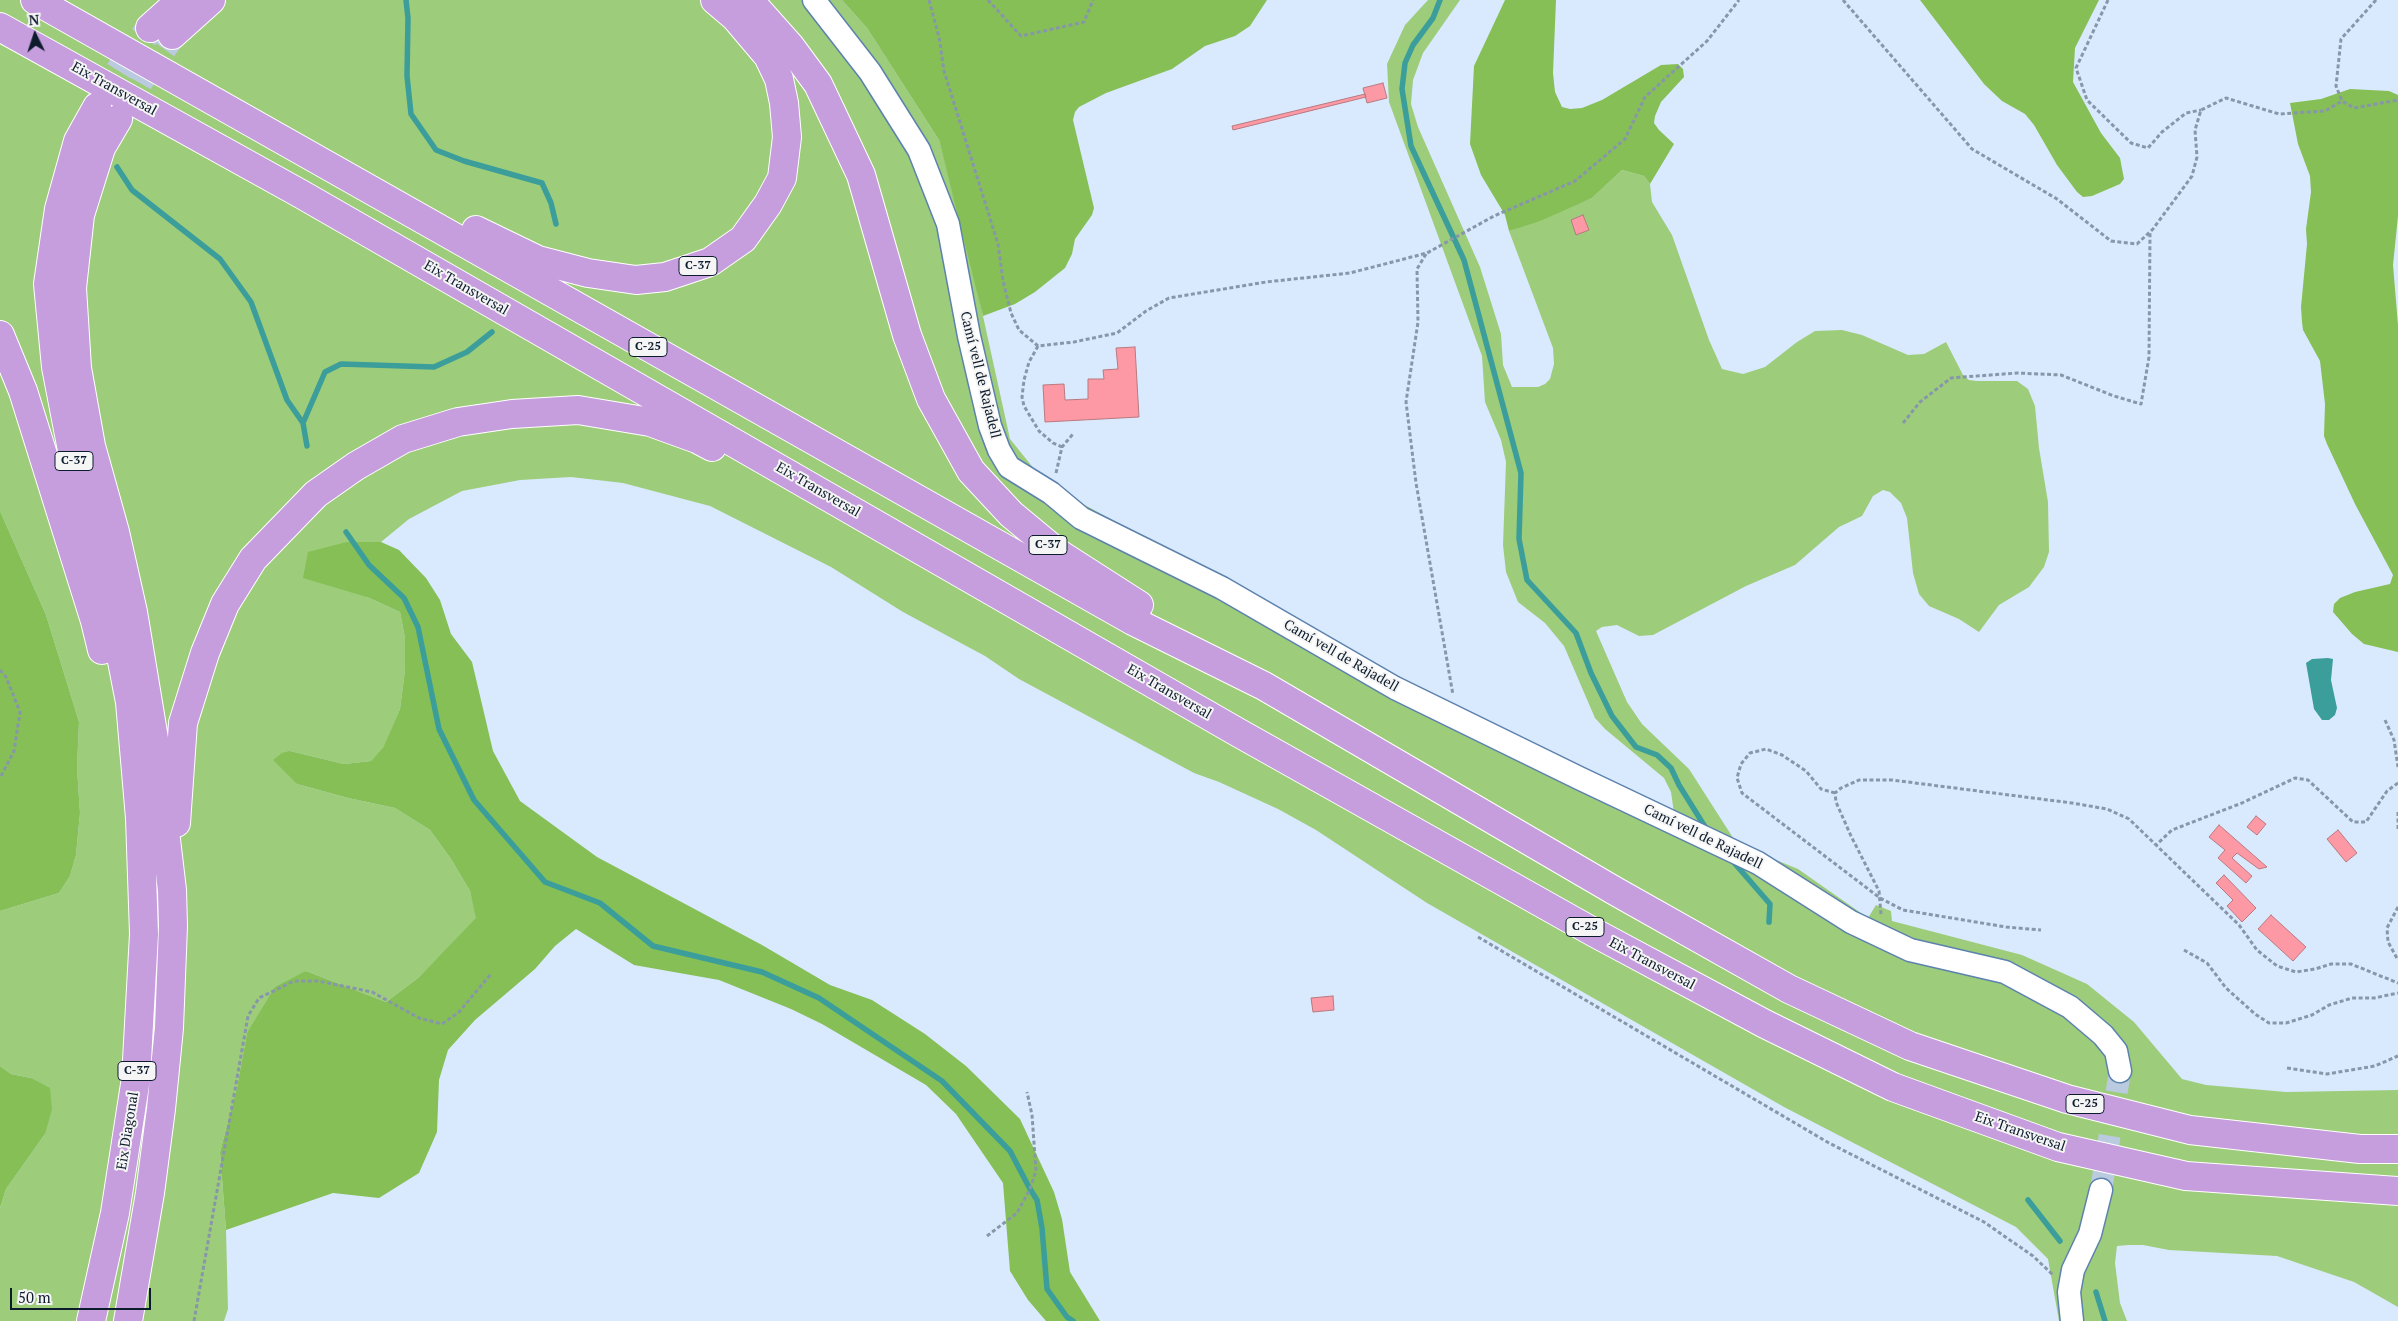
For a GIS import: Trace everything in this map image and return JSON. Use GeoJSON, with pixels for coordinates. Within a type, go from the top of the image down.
{"type":"FeatureCollection","features":[{"type":"Feature","properties":{"kind":"highway","name":"C-25"},"geometry":{"type":"LineString","coordinates":[[35,0],[1133,621],[1264,686],[1624,896],[1789,989],[1910,1046],[2067,1099],[2190,1130],[2360,1149],[2398,1149]]}},
{"type":"Feature","properties":{"kind":"highway"},"geometry":{"type":"LineString","coordinates":[[181,0],[161,32],[211,0]]}},
{"type":"Feature","properties":{"kind":"highway","name":"C-37"},"geometry":{"type":"LineString","coordinates":[[410,212],[456,221],[538,260],[588,274],[636,280],[665,277],[710,262],[743,239],[768,204],[782,178],[787,137],[784,103],[778,78],[768,56],[735,17],[715,0]]}},
{"type":"Feature","properties":{"kind":"highway","name":"C-37"},"geometry":{"type":"LineString","coordinates":[[749,0],[790,46],[818,84],[826,100],[861,175],[906,335],[931,399],[971,471],[1011,514],[1058,552],[1264,686]]}},
{"type":"Feature","properties":{"kind":"highway","name":"Eix Transversal"},"geometry":{"type":"LineString","coordinates":[[0,27],[301,194],[1239,732],[1595,933],[1765,1024],[1893,1087],[2058,1147],[2186,1176],[2398,1191]]}},
{"type":"Feature","properties":{"kind":"highway","name":"C-37"},"geometry":{"type":"LineString","coordinates":[[140,818],[130,702],[113,615],[72,450],[56,367],[48,284],[61,201],[78,141],[108,113],[101,148],[80,215],[72,288],[77,368],[90,438],[115,532],[133,612],[154,739],[172,890]]}},
{"type":"Feature","properties":{"kind":"highway"},"geometry":{"type":"LineString","coordinates":[[0,335],[23,391],[95,621],[140,818]]}},
{"type":"Feature","properties":{"kind":"highway","name":"C-37"},"geometry":{"type":"LineString","coordinates":[[172,890],[184,723],[205,652],[225,604],[254,559],[316,494],[356,466],[403,439],[458,422],[512,414],[578,410],[650,422],[697,439],[740,463],[832,498]]}},
{"type":"Feature","properties":{"kind":"highway","name":"Eix Diagonal"},"geometry":{"type":"LineString","coordinates":[[91,1321],[115,1213],[136,1078],[144,934],[140,818]]}},
{"type":"Feature","properties":{"kind":"highway","name":"Eix Diagonal"},"geometry":{"type":"LineString","coordinates":[[128,1321],[150,1193],[161,1109],[169,1028],[173,926],[172,890]]}},
{"type":"Feature","properties":{"kind":"street","name":"Camí vell de Rajadell"},"geometry":{"type":"LineString","coordinates":[[814,0],[870,72],[919,150],[948,224],[968,336],[990,426],[999,450],[1009,467],[1051,493],[1081,518],[1222,588],[1395,688],[1758,863],[1851,922],[1910,950],[2005,972],[2070,1007],[2103,1035],[2116,1051],[2120,1071]]}},
{"type":"Feature","properties":{"kind":"street"},"geometry":{"type":"LineString","coordinates":[[2072,1321],[2069,1292],[2073,1270],[2090,1234],[2101,1190]]}},
{"type":"Feature","properties":{"kind":"path"},"geometry":{"type":"LineString","coordinates":[[929,0],[939,37],[944,71],[998,244],[1003,281],[1011,313],[1019,330],[1038,346],[1074,342],[1117,333],[1146,311],[1169,298],[1266,282],[1350,272],[1427,253],[1494,216],[1575,181],[1625,140],[1645,97],[1707,41],[1739,0]]}},
{"type":"Feature","properties":{"kind":"path"},"geometry":{"type":"LineString","coordinates":[[988,0],[1022,36],[1084,22],[1093,0]]}},
{"type":"Feature","properties":{"kind":"path"},"geometry":{"type":"LineString","coordinates":[[1843,0],[1972,149],[2057,198],[2111,241],[2137,244],[2150,232],[2192,176],[2197,157],[2196,130],[2201,110]]}},
{"type":"Feature","properties":{"kind":"path"},"geometry":{"type":"LineString","coordinates":[[2108,0],[2076,68],[2087,100],[2131,142],[2148,148],[2162,132],[2186,114],[2201,110],[2226,98],[2279,114],[2325,111],[2342,101]]}},
{"type":"Feature","properties":{"kind":"path"},"geometry":{"type":"LineString","coordinates":[[2376,0],[2341,39],[2336,86],[2342,101],[2354,108],[2398,100]]}},
{"type":"Feature","properties":{"kind":"path"},"geometry":{"type":"LineString","coordinates":[[1903,423],[1920,402],[1952,378],[2017,373],[2061,374],[2114,396],[2141,404],[2149,357],[2150,232]]}},
{"type":"Feature","properties":{"kind":"path"},"geometry":{"type":"LineString","coordinates":[[1427,253],[1417,268],[1418,322],[1406,402],[1416,483],[1456,718]]}},
{"type":"Feature","properties":{"kind":"path"},"geometry":{"type":"LineString","coordinates":[[1038,346],[1029,362],[1024,380],[1022,397],[1024,406],[1039,431],[1053,443],[1062,446]]}},
{"type":"Feature","properties":{"kind":"path"},"geometry":{"type":"LineString","coordinates":[[1051,493],[1062,446],[1073,434]]}},
{"type":"Feature","properties":{"kind":"path"},"geometry":{"type":"LineString","coordinates":[[0,670],[6,677],[20,712],[14,751],[0,778]]}},
{"type":"Feature","properties":{"kind":"path"},"geometry":{"type":"LineString","coordinates":[[2385,720],[2394,740],[2398,767]]}},
{"type":"Feature","properties":{"kind":"path"},"geometry":{"type":"LineString","coordinates":[[2041,930],[2006,927],[1903,910],[1880,898],[1742,794],[1737,778],[1741,764],[1750,753],[1766,749],[1782,755],[1806,771],[1822,789],[1835,793],[1859,780],[1892,780],[2107,809],[2129,820],[2239,925],[2257,950],[2277,966],[2296,972],[2331,964],[2351,964],[2398,983]]}},
{"type":"Feature","properties":{"kind":"path"},"geometry":{"type":"LineString","coordinates":[[2156,845],[2172,830],[2242,803],[2295,778],[2308,780],[2353,822],[2366,822],[2387,791],[2398,783]]}},
{"type":"Feature","properties":{"kind":"path"},"geometry":{"type":"LineString","coordinates":[[1835,793],[1836,802],[1843,819],[1879,891],[1881,907]]}},
{"type":"Feature","properties":{"kind":"path"},"geometry":{"type":"LineString","coordinates":[[2398,812],[2398,829]]}},
{"type":"Feature","properties":{"kind":"path"},"geometry":{"type":"LineString","coordinates":[[2398,907],[2387,928],[2388,942],[2398,960]]}},
{"type":"Feature","properties":{"kind":"path"},"geometry":{"type":"LineString","coordinates":[[1478,937],[1830,1143],[1984,1222],[2033,1256],[2069,1292]]}},
{"type":"Feature","properties":{"kind":"path"},"geometry":{"type":"LineString","coordinates":[[2184,950],[2207,963],[2226,988],[2255,1014],[2269,1023],[2286,1022],[2312,1015],[2329,1005],[2352,998],[2374,998],[2398,993]]}},
{"type":"Feature","properties":{"kind":"path"},"geometry":{"type":"LineString","coordinates":[[194,1321],[248,1016],[259,998],[294,982],[318,981],[372,992],[419,1018],[442,1024],[458,1012],[490,975]]}},
{"type":"Feature","properties":{"kind":"path"},"geometry":{"type":"LineString","coordinates":[[2287,1068],[2327,1074],[2375,1066],[2398,1056]]}},
{"type":"Feature","properties":{"kind":"path"},"geometry":{"type":"LineString","coordinates":[[987,1236],[1017,1213],[1030,1189],[1036,1172],[1032,1115],[1027,1092]]}},
{"type":"Feature","properties":{"kind":"shaded area"},"geometry":{"type":"Polygon","coordinates":[[[0,0],[842,0],[867,28],[939,140],[972,266],[1010,439],[1035,470],[1081,503],[1470,715],[1674,813],[1671,792],[1664,778],[1605,729],[1595,718],[1564,646],[1545,623],[1518,602],[1506,572],[1503,545],[1506,462],[1501,440],[1485,402],[1482,356],[1389,102],[1387,64],[1405,25],[1428,0],[1460,0],[1423,53],[1413,80],[1411,104],[1418,127],[1480,267],[1501,334],[1503,365],[1512,387],[1538,387],[1545,384],[1550,379],[1554,364],[1553,348],[1509,231],[1592,198],[1622,170],[1644,176],[1650,184],[1652,202],[1672,235],[1709,340],[1722,369],[1743,374],[1765,367],[1797,342],[1815,331],[1842,330],[1862,335],[1908,355],[1924,354],[1946,342],[1963,375],[1969,380],[2017,381],[2028,389],[2035,406],[2039,448],[2048,502],[2049,552],[2044,567],[2029,587],[1999,605],[1979,632],[1959,619],[1929,606],[1919,594],[1913,573],[1907,518],[1901,503],[1890,492],[1883,490],[1873,496],[1862,516],[1839,527],[1795,565],[1746,586],[1653,635],[1639,636],[1617,625],[1602,627],[1596,631],[1627,702],[1642,724],[1689,769],[1737,844],[1798,869],[1868,918],[1876,905],[1891,911],[1892,921],[2022,955],[2087,984],[2134,1022],[2182,1079],[2206,1085],[2286,1092],[2398,1090],[2398,1307],[2354,1282],[2277,1256],[2169,1250],[2143,1245],[2129,1245],[2117,1246],[2115,1263],[2120,1303],[2127,1321],[2059,1321],[2048,1259],[2016,1227],[1784,1107],[1427,903],[1316,830],[1278,809],[1219,782],[1194,773],[1019,679],[985,656],[903,612],[831,567],[710,506],[623,483],[571,477],[520,480],[462,491],[409,519],[381,542],[347,542],[367,597],[400,612],[405,638],[405,670],[400,709],[383,749],[371,761],[344,764],[290,751],[297,784],[395,808],[430,830],[451,859],[470,891],[477,918],[418,978],[386,1002],[306,971],[247,1033],[237,1087],[220,1152],[226,1230],[228,1309],[224,1321],[0,1321],[0,1208],[6,1189],[45,1134],[31,1078],[11,1074],[0,1066],[0,911],[59,893],[70,876],[76,855],[80,813],[77,768],[79,722],[46,615],[0,511],[0,0]]]}},
{"type":"Feature","properties":{"kind":"shaded area"},"geometry":{"type":"Polygon","coordinates":[[[2312,659],[2333,659],[2331,680],[2337,708],[2335,715],[2329,720],[2322,720],[2314,709],[2306,663],[2312,659]]]}},
{"type":"Feature","properties":{"kind":"green space"},"geometry":{"type":"Polygon","coordinates":[[[842,0],[1267,0],[1250,26],[1235,36],[1205,46],[1172,69],[1106,93],[1079,107],[1075,112],[1073,120],[1094,208],[1092,215],[1075,239],[1072,254],[1065,268],[1035,292],[1015,304],[983,316],[939,140],[867,28],[842,0]]]}},
{"type":"Feature","properties":{"kind":"green space"},"geometry":{"type":"Polygon","coordinates":[[[1505,0],[1556,0],[1553,73],[1555,92],[1562,107],[1570,109],[1582,108],[1602,100],[1661,65],[1678,64],[1683,69],[1684,77],[1661,102],[1655,116],[1654,123],[1674,144],[1650,184],[1644,176],[1622,170],[1592,198],[1540,221],[1509,231],[1505,215],[1481,175],[1470,144],[1474,66],[1505,0]]]}},
{"type":"Feature","properties":{"kind":"green space"},"geometry":{"type":"Polygon","coordinates":[[[1920,0],[2099,0],[2075,48],[2073,82],[2101,133],[2120,158],[2124,179],[2120,184],[2092,196],[2083,197],[2077,192],[2057,165],[2034,125],[2025,114],[2002,101],[1984,84],[1920,0]]]}},
{"type":"Feature","properties":{"kind":"green space"},"geometry":{"type":"Polygon","coordinates":[[[2350,89],[2389,91],[2398,95],[2398,216],[2393,265],[2398,325],[2398,652],[2364,644],[2352,634],[2333,612],[2334,604],[2340,598],[2355,592],[2390,584],[2393,575],[2355,504],[2324,436],[2325,404],[2320,361],[2303,330],[2302,322],[2301,307],[2307,244],[2306,229],[2311,192],[2310,176],[2298,144],[2290,103],[2321,99],[2350,89]]]}},
{"type":"Feature","properties":{"kind":"green space"},"geometry":{"type":"Polygon","coordinates":[[[0,511],[46,615],[79,722],[77,768],[80,813],[76,855],[70,876],[59,893],[0,911],[0,511]]]}},
{"type":"Feature","properties":{"kind":"green space"},"geometry":{"type":"Polygon","coordinates":[[[347,542],[381,542],[399,550],[426,578],[440,600],[451,634],[472,662],[493,751],[520,801],[597,857],[762,945],[830,985],[872,1000],[925,1034],[966,1066],[1020,1119],[1054,1192],[1062,1219],[1070,1272],[1100,1321],[1046,1321],[1028,1300],[1010,1271],[1003,1183],[956,1114],[926,1085],[822,1024],[791,1009],[719,980],[634,965],[576,929],[555,946],[535,969],[475,1020],[448,1050],[439,1080],[437,1132],[419,1173],[379,1198],[333,1193],[226,1230],[220,1152],[237,1087],[247,1033],[275,987],[306,971],[386,1002],[418,978],[476,918],[470,891],[451,859],[430,830],[395,808],[297,784],[273,760],[282,753],[290,751],[344,764],[371,761],[383,748],[400,709],[405,670],[405,638],[400,612],[367,597],[303,578],[308,552],[347,542]]]}},
{"type":"Feature","properties":{"kind":"green space"},"geometry":{"type":"Polygon","coordinates":[[[0,1066],[11,1074],[31,1078],[50,1088],[52,1109],[45,1134],[6,1189],[0,1208],[0,1066]]]}},
{"type":"Feature","properties":{"kind":"building"},"geometry":{"type":"Polygon","coordinates":[[[1383,83],[1387,98],[1367,103],[1363,88],[1383,83]]]}},
{"type":"Feature","properties":{"kind":"building"},"geometry":{"type":"Polygon","coordinates":[[[1365,94],[1366,97],[1233,130],[1232,126],[1365,94]]]}},
{"type":"Feature","properties":{"kind":"building"},"geometry":{"type":"Polygon","coordinates":[[[1583,215],[1589,230],[1576,235],[1571,220],[1583,215]]]}},
{"type":"Feature","properties":{"kind":"building"},"geometry":{"type":"Polygon","coordinates":[[[1135,347],[1139,417],[1045,422],[1043,385],[1064,384],[1065,400],[1088,399],[1088,379],[1104,379],[1103,370],[1118,369],[1116,348],[1135,347]]]}},
{"type":"Feature","properties":{"kind":"building"},"geometry":{"type":"Polygon","coordinates":[[[2256,816],[2266,824],[2257,835],[2247,827],[2256,816]]]}},
{"type":"Feature","properties":{"kind":"building"},"geometry":{"type":"Polygon","coordinates":[[[2219,825],[2267,867],[2259,869],[2237,853],[2232,858],[2252,876],[2246,883],[2218,858],[2225,850],[2209,837],[2219,825]]]}},
{"type":"Feature","properties":{"kind":"building"},"geometry":{"type":"Polygon","coordinates":[[[2338,830],[2357,853],[2346,862],[2327,839],[2338,830]]]}},
{"type":"Feature","properties":{"kind":"building"},"geometry":{"type":"Polygon","coordinates":[[[2224,875],[2256,908],[2242,922],[2227,906],[2233,900],[2216,883],[2224,875]]]}},
{"type":"Feature","properties":{"kind":"building"},"geometry":{"type":"Polygon","coordinates":[[[2271,915],[2306,947],[2293,961],[2258,929],[2271,915]]]}},
{"type":"Feature","properties":{"kind":"building"},"geometry":{"type":"Polygon","coordinates":[[[1333,996],[1334,1010],[1313,1012],[1311,998],[1333,996]]]}},
{"type":"Feature","properties":{"kind":"waterway"},"geometry":{"type":"LineString","coordinates":[[406,0],[408,18],[407,76],[411,114],[436,150],[464,161],[542,183],[551,203],[556,224]]}},
{"type":"Feature","properties":{"kind":"waterway"},"geometry":{"type":"LineString","coordinates":[[1440,0],[1433,18],[1413,45],[1405,63],[1402,89],[1411,146],[1464,260],[1521,473],[1519,539],[1527,580],[1576,633],[1591,673],[1612,716],[1636,747],[1657,755],[1671,768],[1679,785],[1707,830]]}},
{"type":"Feature","properties":{"kind":"waterway"},"geometry":{"type":"LineString","coordinates":[[117,167],[132,190],[220,259],[251,302],[287,400],[303,423],[307,446]]}},
{"type":"Feature","properties":{"kind":"waterway"},"geometry":{"type":"LineString","coordinates":[[303,423],[325,372],[341,364],[434,367],[467,352],[492,332]]}},
{"type":"Feature","properties":{"kind":"waterway"},"geometry":{"type":"LineString","coordinates":[[346,532],[369,565],[404,598],[418,627],[439,729],[474,800],[545,882],[600,903],[653,946],[762,972],[819,998],[942,1081],[1010,1151],[1037,1200],[1042,1228],[1047,1289],[1067,1317],[1073,1321]]}},
{"type":"Feature","properties":{"kind":"waterway"},"geometry":{"type":"LineString","coordinates":[[1730,858],[1770,904],[1769,922]]}},
{"type":"Feature","properties":{"kind":"waterway"},"geometry":{"type":"LineString","coordinates":[[2028,1200],[2060,1241]]}},
{"type":"Feature","properties":{"kind":"waterway"},"geometry":{"type":"LineString","coordinates":[[2096,1292],[2105,1321]]}},
{"type":"Feature","properties":{"kind":"tunnel"},"geometry":{"type":"LineString","coordinates":[[97,107],[122,67],[150,28]]}},
{"type":"Feature","properties":{"kind":"tunnel"},"geometry":{"type":"LineString","coordinates":[[118,119],[140,80],[172,35]]}},
{"type":"Feature","properties":{"kind":"tunnel"},"geometry":{"type":"LineString","coordinates":[[2101,1190],[2120,1071]]}}]}
